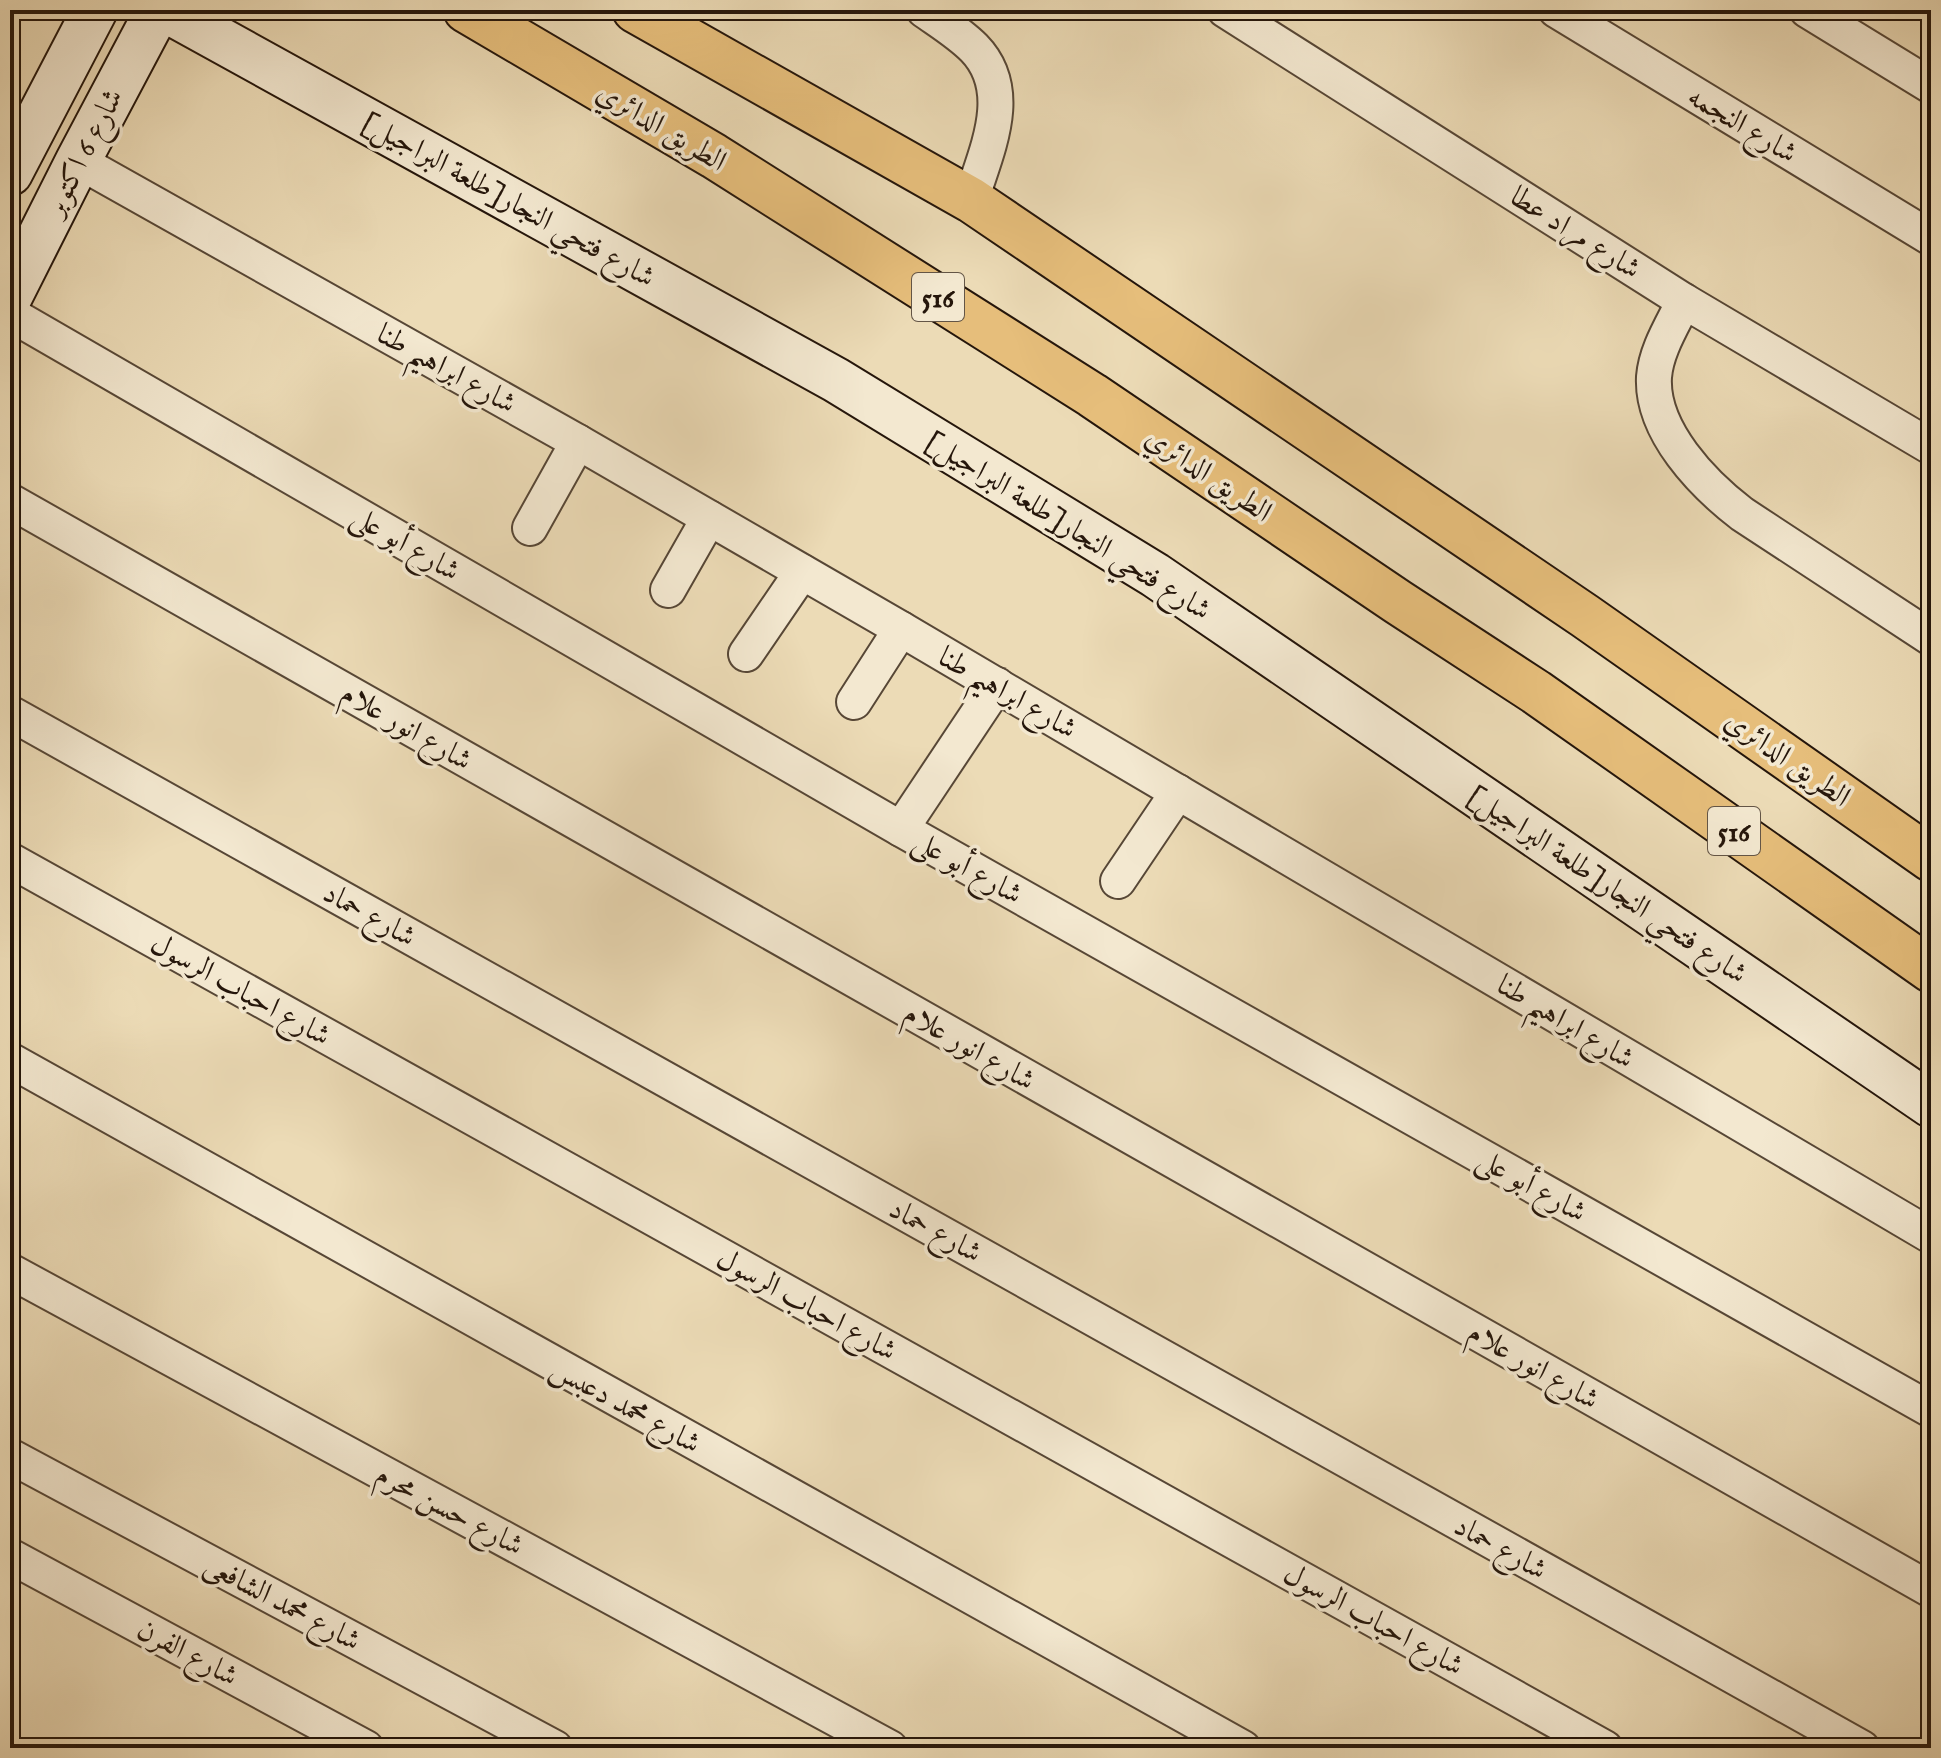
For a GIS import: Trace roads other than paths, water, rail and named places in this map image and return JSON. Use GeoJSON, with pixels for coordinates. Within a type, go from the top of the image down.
{"type":"FeatureCollection","features":[{"type":"Feature","properties":{"kind":"highway","name":"الطريق الدائري"},"geometry":{"type":"LineString","coordinates":[[466,10],[714,156],[1079,386],[1536,692],[1931,970]]}},
{"type":"Feature","properties":{"kind":"highway","name":"الطريق الدائري"},"geometry":{"type":"LineString","coordinates":[[635,10],[971,200],[1443,518],[1931,859]]}},
{"type":"Feature","properties":{"kind":"street","name":"شارع 6 اكتوبر"},"geometry":{"type":"LineString","coordinates":[[10,173],[95,10]]}},
{"type":"Feature","properties":{"kind":"street","name":"شارع 6 اكتوبر"},"geometry":{"type":"LineString","coordinates":[[10,296],[158,10]]}},
{"type":"Feature","properties":{"kind":"street","name":"شارع فتحي النجار[طلعة البراجيل]"},"geometry":{"type":"LineString","coordinates":[[166,10],[836,380],[1142,567],[1931,1105]]}},
{"type":"Feature","properties":{"kind":"street"},"geometry":{"type":"LineString","coordinates":[[924,10],[976,49],[988,66],[995,85],[997,105],[994,124],[971,200]]}},
{"type":"Feature","properties":{"kind":"street","name":"شارع مراد عطا"},"geometry":{"type":"LineString","coordinates":[[1225,10],[1684,301],[1931,447]]}},
{"type":"Feature","properties":{"kind":"street","name":"شارع النجمه"},"geometry":{"type":"LineString","coordinates":[[1556,10],[1931,238]]}},
{"type":"Feature","properties":{"kind":"street"},"geometry":{"type":"LineString","coordinates":[[1807,10],[1931,86]]}},
{"type":"Feature","properties":{"kind":"street","name":"شارع ابراهيم طنا"},"geometry":{"type":"LineString","coordinates":[[78,161],[578,442],[901,629],[1931,1236]]}},
{"type":"Feature","properties":{"kind":"street"},"geometry":{"type":"LineString","coordinates":[[1684,301],[1660,352],[1654,374],[1654,400],[1681,452],[1719,496],[1742,514],[1931,638]]}},
{"type":"Feature","properties":{"kind":"street","name":"شارع أبو على"},"geometry":{"type":"LineString","coordinates":[[10,314],[901,829],[1931,1410]]}},
{"type":"Feature","properties":{"kind":"street"},"geometry":{"type":"LineString","coordinates":[[530,528],[578,442]]}},
{"type":"Feature","properties":{"kind":"street","name":"شارع انور علام"},"geometry":{"type":"LineString","coordinates":[[10,501],[1931,1590]]}},
{"type":"Feature","properties":{"kind":"street"},"geometry":{"type":"LineString","coordinates":[[668,590],[709,518]]}},
{"type":"Feature","properties":{"kind":"street"},"geometry":{"type":"LineString","coordinates":[[746,654],[802,572]]}},
{"type":"Feature","properties":{"kind":"street"},"geometry":{"type":"LineString","coordinates":[[854,702],[901,629]]}},
{"type":"Feature","properties":{"kind":"street"},"geometry":{"type":"LineString","coordinates":[[901,829],[997,685]]}},
{"type":"Feature","properties":{"kind":"street","name":"شارع حماد"},"geometry":{"type":"LineString","coordinates":[[10,713],[1862,1748]]}},
{"type":"Feature","properties":{"kind":"street"},"geometry":{"type":"LineString","coordinates":[[1118,881],[1178,792]]}},
{"type":"Feature","properties":{"kind":"street","name":"شارع احباب الرسول"},"geometry":{"type":"LineString","coordinates":[[10,860],[1605,1748]]}},
{"type":"Feature","properties":{"kind":"street","name":"شارع محمد دعبس"},"geometry":{"type":"LineString","coordinates":[[10,1060],[1243,1748]]}},
{"type":"Feature","properties":{"kind":"street","name":"شارع حسن محرم"},"geometry":{"type":"LineString","coordinates":[[10,1271],[890,1748]]}},
{"type":"Feature","properties":{"kind":"street","name":"شارع محمد الشافعى"},"geometry":{"type":"LineString","coordinates":[[10,1456],[555,1748]]}},
{"type":"Feature","properties":{"kind":"street","name":"شارع الفرن"},"geometry":{"type":"LineString","coordinates":[[10,1556],[366,1748]]}}]}
